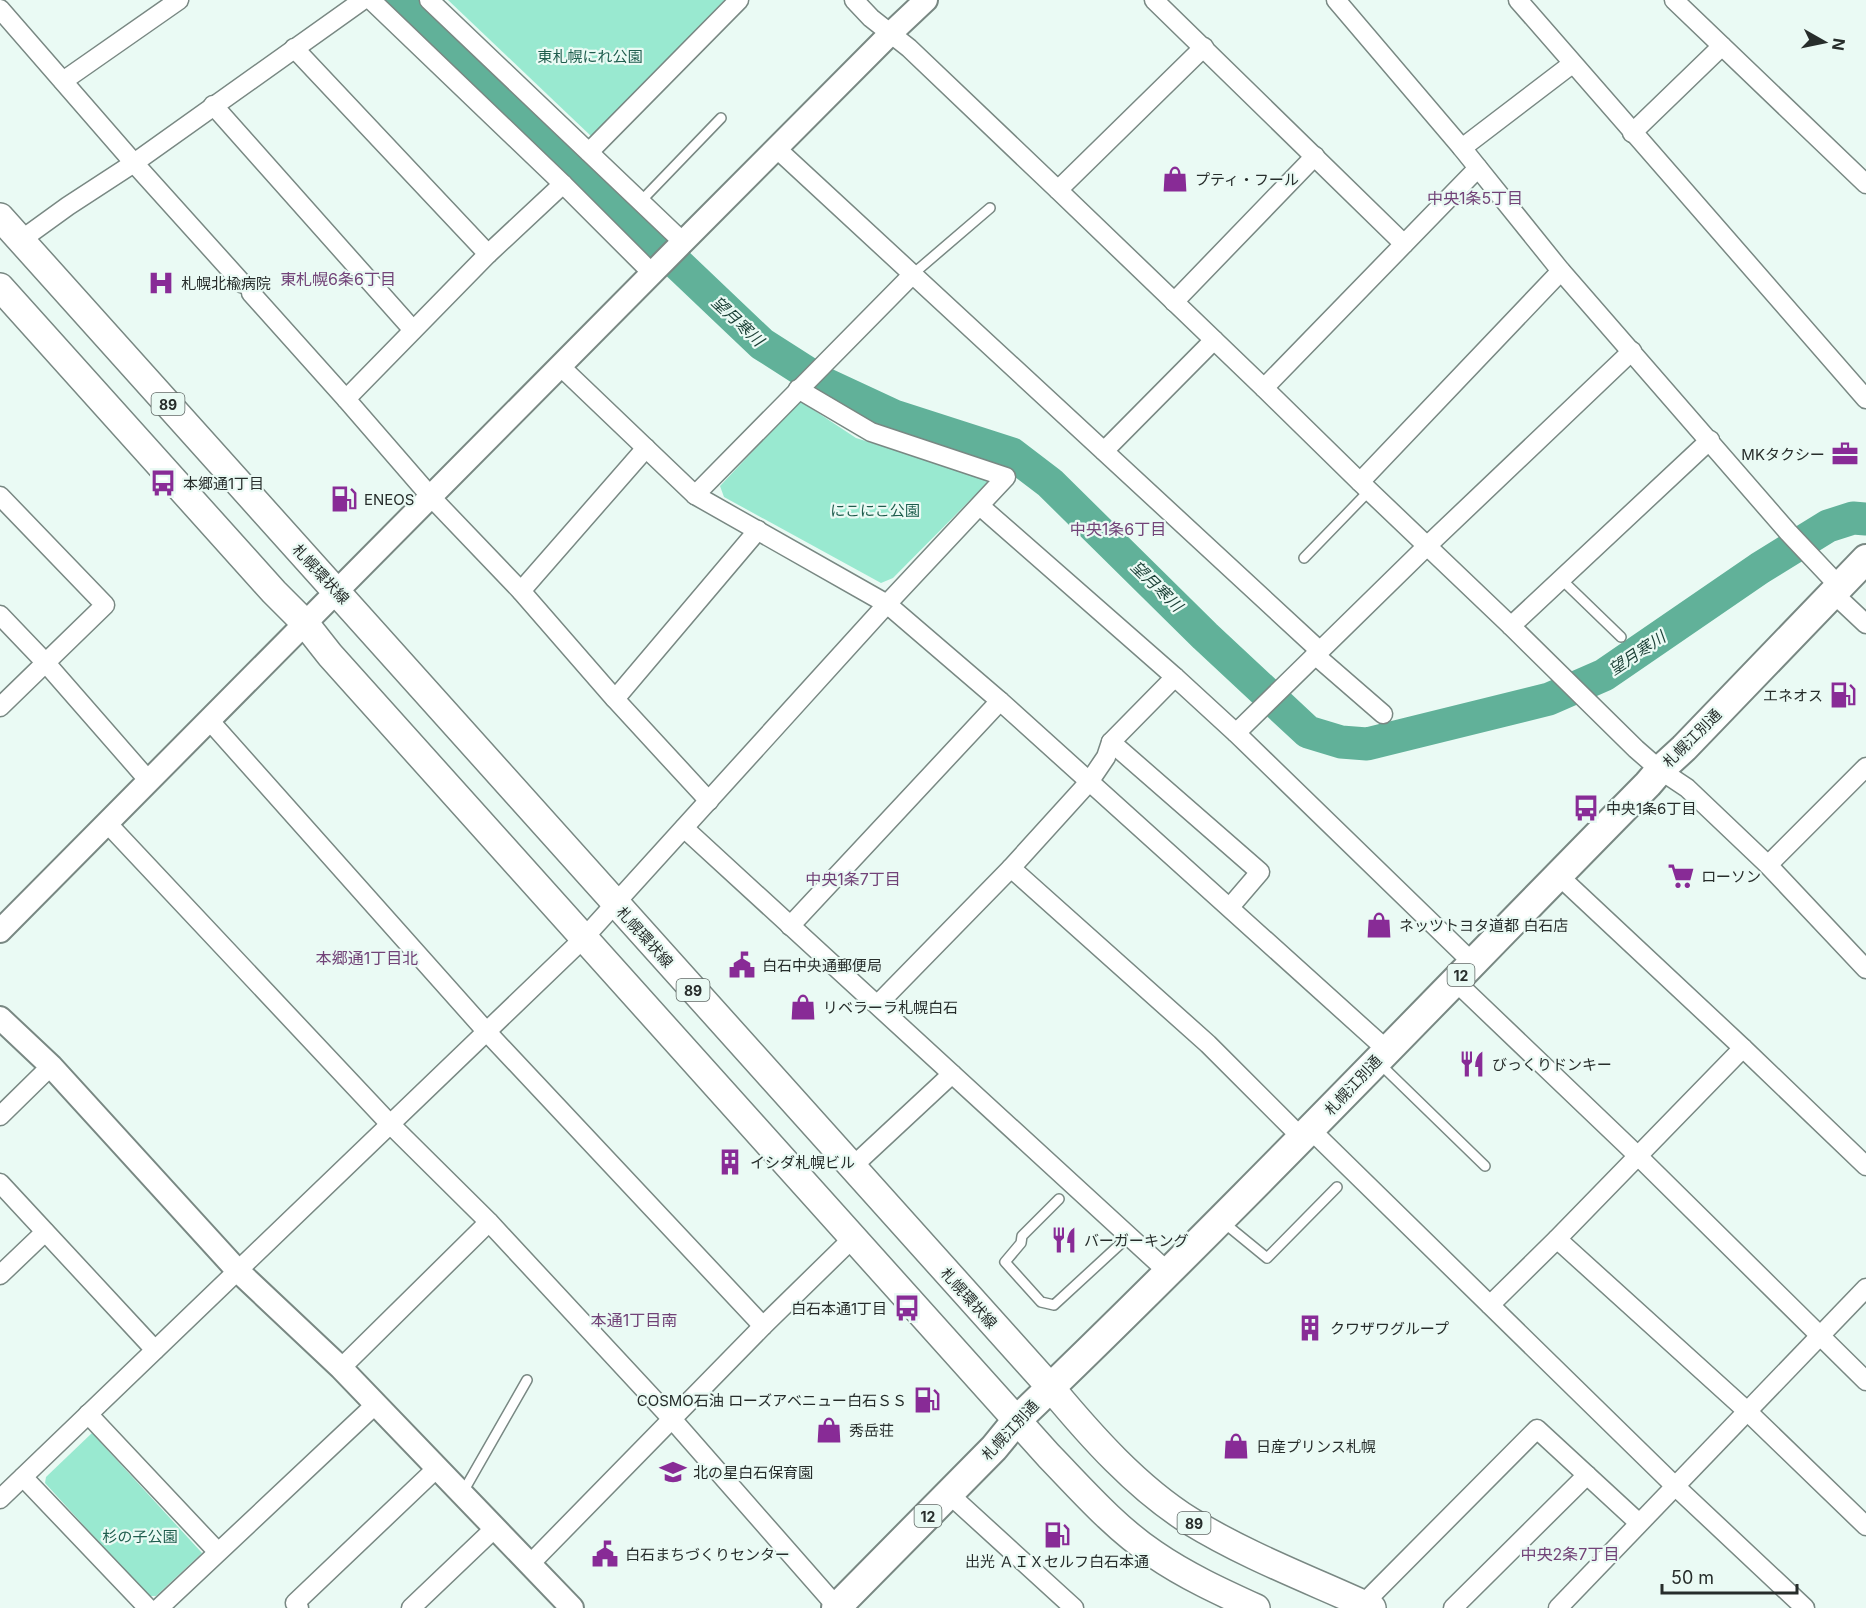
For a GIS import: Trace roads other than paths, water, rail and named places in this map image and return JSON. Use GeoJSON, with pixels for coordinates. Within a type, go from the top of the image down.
{"type":"FeatureCollection","features":[{"type":"Feature","properties":{"kind":"highway","name":"札幌江別通"},"geometry":{"type":"LineString","coordinates":[[837,1607],[994,1448],[1016,1421],[1306,1134],[1866,559]]}},
{"type":"Feature","properties":{"kind":"main road","name":"札幌環状線"},"geometry":{"type":"LineString","coordinates":[[0,217],[305,558],[337,590],[1082,1425],[1144,1487],[1188,1520],[1252,1555],[1368,1606]]}},
{"type":"Feature","properties":{"kind":"main road"},"geometry":{"type":"LineString","coordinates":[[0,286],[267,584],[304,622],[330,655],[583,939],[1016,1421],[1099,1508],[1153,1553],[1215,1590],[1256,1608]]}},
{"type":"Feature","properties":{"kind":"street"},"geometry":{"type":"LineString","coordinates":[[63,81],[179,0]]}},
{"type":"Feature","properties":{"kind":"street"},"geometry":{"type":"LineString","coordinates":[[21,240],[134,163],[363,0]]}},
{"type":"Feature","properties":{"kind":"street"},"geometry":{"type":"LineString","coordinates":[[371,0],[563,184],[657,267]]}},
{"type":"Feature","properties":{"kind":"street"},"geometry":{"type":"LineString","coordinates":[[429,0],[641,201],[682,244]]}},
{"type":"Feature","properties":{"kind":"street"},"geometry":{"type":"LineString","coordinates":[[589,152],[739,0]]}},
{"type":"Feature","properties":{"kind":"street"},"geometry":{"type":"LineString","coordinates":[[854,0],[870,18],[891,33],[1058,190],[1660,770],[1687,788],[1768,865],[1866,969]]}},
{"type":"Feature","properties":{"kind":"street"},"geometry":{"type":"LineString","coordinates":[[0,931],[657,267],[926,0]]}},
{"type":"Feature","properties":{"kind":"street"},"geometry":{"type":"LineString","coordinates":[[1154,0],[1404,244]]}},
{"type":"Feature","properties":{"kind":"street"},"geometry":{"type":"LineString","coordinates":[[1336,0],[1462,148],[1561,271],[1815,561],[1866,624]]}},
{"type":"Feature","properties":{"kind":"street"},"geometry":{"type":"LineString","coordinates":[[1518,0],[1866,399]]}},
{"type":"Feature","properties":{"kind":"street"},"geometry":{"type":"LineString","coordinates":[[1674,0],[1866,184]]}},
{"type":"Feature","properties":{"kind":"street"},"geometry":{"type":"LineString","coordinates":[[0,9],[430,497],[521,591],[708,801]]}},
{"type":"Feature","properties":{"kind":"street"},"geometry":{"type":"LineString","coordinates":[[1632,133],[1722,46]]}},
{"type":"Feature","properties":{"kind":"street"},"geometry":{"type":"LineString","coordinates":[[1058,190],[1204,47]]}},
{"type":"Feature","properties":{"kind":"street"},"geometry":{"type":"LineString","coordinates":[[294,48],[488,254]]}},
{"type":"Feature","properties":{"kind":"street"},"geometry":{"type":"LineString","coordinates":[[1462,148],[1572,64]]}},
{"type":"Feature","properties":{"kind":"street"},"geometry":{"type":"LineString","coordinates":[[213,105],[413,330]]}},
{"type":"Feature","properties":{"kind":"street"},"geometry":{"type":"LineString","coordinates":[[776,148],[1383,714]]}},
{"type":"Feature","properties":{"kind":"street"},"geometry":{"type":"LineString","coordinates":[[1174,302],[1315,156]]}},
{"type":"Feature","properties":{"kind":"street"},"geometry":{"type":"LineString","coordinates":[[1264,388],[1478,168]]}},
{"type":"Feature","properties":{"kind":"street"},"geometry":{"type":"LineString","coordinates":[[346,399],[488,254],[563,184]]}},
{"type":"Feature","properties":{"kind":"street"},"geometry":{"type":"LineString","coordinates":[[1364,487],[1561,271]]}},
{"type":"Feature","properties":{"kind":"street"},"geometry":{"type":"LineString","coordinates":[[695,495],[913,274]]}},
{"type":"Feature","properties":{"kind":"street"},"geometry":{"type":"LineString","coordinates":[[1104,452],[1214,340]]}},
{"type":"Feature","properties":{"kind":"street"},"geometry":{"type":"LineString","coordinates":[[1236,733],[1427,546],[1632,351]]}},
{"type":"Feature","properties":{"kind":"street"},"geometry":{"type":"LineString","coordinates":[[560,366],[695,495],[886,604],[1000,701],[1230,907],[1382,1055]]}},
{"type":"Feature","properties":{"kind":"street"},"geometry":{"type":"LineString","coordinates":[[0,1499],[583,939],[886,604],[1006,477],[872,432],[802,386]]}},
{"type":"Feature","properties":{"kind":"street"},"geometry":{"type":"LineString","coordinates":[[1511,626],[1710,440]]}},
{"type":"Feature","properties":{"kind":"street"},"geometry":{"type":"LineString","coordinates":[[521,591],[646,448]]}},
{"type":"Feature","properties":{"kind":"street"},"geometry":{"type":"LineString","coordinates":[[0,496],[105,605],[0,706]]}},
{"type":"Feature","properties":{"kind":"street"},"geometry":{"type":"LineString","coordinates":[[980,506],[1236,733],[1637,1155],[1866,1381]]}},
{"type":"Feature","properties":{"kind":"street"},"geometry":{"type":"LineString","coordinates":[[615,699],[758,530]]}},
{"type":"Feature","properties":{"kind":"street"},"geometry":{"type":"LineString","coordinates":[[0,615],[45,662],[149,781]]}},
{"type":"Feature","properties":{"kind":"street"},"geometry":{"type":"LineString","coordinates":[[878,1004],[1011,868],[1089,782],[1106,757],[1111,742],[1175,677]]}},
{"type":"Feature","properties":{"kind":"street"},"geometry":{"type":"LineString","coordinates":[[790,926],[1000,701]]}},
{"type":"Feature","properties":{"kind":"street"},"geometry":{"type":"LineString","coordinates":[[209,720],[486,1031],[763,1326]]}},
{"type":"Feature","properties":{"kind":"street"},"geometry":{"type":"LineString","coordinates":[[1111,742],[1260,872],[1230,907]]}},
{"type":"Feature","properties":{"kind":"street"},"geometry":{"type":"LineString","coordinates":[[1768,865],[1866,767]]}},
{"type":"Feature","properties":{"kind":"street"},"geometry":{"type":"LineString","coordinates":[[106,823],[389,1123],[489,1222],[672,1419],[837,1607]]}},
{"type":"Feature","properties":{"kind":"street"},"geometry":{"type":"LineString","coordinates":[[684,828],[1168,1272]]}},
{"type":"Feature","properties":{"kind":"street"},"geometry":{"type":"LineString","coordinates":[[1011,868],[1208,1044],[1490,1305],[1675,1486],[1805,1608]]}},
{"type":"Feature","properties":{"kind":"street"},"geometry":{"type":"LineString","coordinates":[[1558,875],[1866,1166]]}},
{"type":"Feature","properties":{"kind":"street"},"geometry":{"type":"LineString","coordinates":[[0,1018],[51,1066],[237,1270],[341,1368],[572,1608]]}},
{"type":"Feature","properties":{"kind":"street"},"geometry":{"type":"LineString","coordinates":[[1490,1305],[1743,1048]]}},
{"type":"Feature","properties":{"kind":"street"},"geometry":{"type":"LineString","coordinates":[[0,1116],[51,1066]]}},
{"type":"Feature","properties":{"kind":"street"},"geometry":{"type":"LineString","coordinates":[[852,1167],[952,1074]]}},
{"type":"Feature","properties":{"kind":"street"},"geometry":{"type":"LineString","coordinates":[[0,1184],[155,1350]]}},
{"type":"Feature","properties":{"kind":"street"},"geometry":{"type":"LineString","coordinates":[[341,1368],[489,1222]]}},
{"type":"Feature","properties":{"kind":"street"},"geometry":{"type":"LineString","coordinates":[[0,1275],[45,1232]]}},
{"type":"Feature","properties":{"kind":"street"},"geometry":{"type":"LineString","coordinates":[[530,1564],[763,1326],[853,1238]]}},
{"type":"Feature","properties":{"kind":"street"},"geometry":{"type":"LineString","coordinates":[[1557,1239],[1747,1411],[1866,1526]]}},
{"type":"Feature","properties":{"kind":"street"},"geometry":{"type":"LineString","coordinates":[[1558,1608],[1866,1288]]}},
{"type":"Feature","properties":{"kind":"street"},"geometry":{"type":"LineString","coordinates":[[159,1608],[217,1551],[376,1404]]}},
{"type":"Feature","properties":{"kind":"street"},"geometry":{"type":"LineString","coordinates":[[88,1414],[217,1551]]}},
{"type":"Feature","properties":{"kind":"street"},"geometry":{"type":"LineString","coordinates":[[1368,1606],[1537,1429],[1639,1523]]}},
{"type":"Feature","properties":{"kind":"street"},"geometry":{"type":"LineString","coordinates":[[299,1608],[295,1603],[437,1468]]}},
{"type":"Feature","properties":{"kind":"street"},"geometry":{"type":"LineString","coordinates":[[1453,1608],[1587,1475]]}},
{"type":"Feature","properties":{"kind":"street"},"geometry":{"type":"LineString","coordinates":[[23,1477],[148,1608]]}},
{"type":"Feature","properties":{"kind":"street"},"geometry":{"type":"LineString","coordinates":[[949,1494],[1074,1608]]}},
{"type":"Feature","properties":{"kind":"street"},"geometry":{"type":"LineString","coordinates":[[411,1608],[495,1528]]}},
{"type":"Feature","properties":{"kind":"lane"},"geometry":{"type":"LineString","coordinates":[[641,201],[721,118]]}},
{"type":"Feature","properties":{"kind":"lane"},"geometry":{"type":"LineString","coordinates":[[913,274],[990,208]]}},
{"type":"Feature","properties":{"kind":"lane"},"geometry":{"type":"LineString","coordinates":[[1304,558],[1364,487]]}},
{"type":"Feature","properties":{"kind":"lane"},"geometry":{"type":"LineString","coordinates":[[1562,579],[1622,637]]}},
{"type":"Feature","properties":{"kind":"lane"},"geometry":{"type":"LineString","coordinates":[[1382,1055],[1485,1166]]}},
{"type":"Feature","properties":{"kind":"lane"},"geometry":{"type":"LineString","coordinates":[[1221,1220],[1268,1258],[1337,1187]]}},
{"type":"Feature","properties":{"kind":"lane"},"geometry":{"type":"LineString","coordinates":[[1059,1200],[1022,1236],[1021,1244],[1005,1262],[1041,1302],[1054,1305],[1129,1236]]}},
{"type":"Feature","properties":{"kind":"lane"},"geometry":{"type":"LineString","coordinates":[[462,1494],[527,1380]]}},
{"type":"Feature","properties":{"kind":"waterway","name":"望月寒川"},"geometry":{"type":"LineString","coordinates":[[400,0],[762,344],[823,383],[894,416],[1012,454],[1050,483],[1205,636],[1308,732],[1341,742],[1367,744],[1549,699],[1604,675],[1760,568],[1828,526],[1853,518],[1866,519]]}},
{"type":"Feature","properties":{"kind":"place","name":"プティ・フール"},"geometry":{"type":"Point","coordinates":[1175,179]}},
{"type":"Feature","properties":{"kind":"place","name":"札幌北楡病院"},"geometry":{"type":"Point","coordinates":[161,283]}},
{"type":"Feature","properties":{"kind":"place","name":"MKタクシー"},"geometry":{"type":"Point","coordinates":[1845,454]}},
{"type":"Feature","properties":{"kind":"place","name":"本郷通1丁目"},"geometry":{"type":"Point","coordinates":[163,483]}},
{"type":"Feature","properties":{"kind":"place","name":"ENEOS"},"geometry":{"type":"Point","coordinates":[344,499]}},
{"type":"Feature","properties":{"kind":"place","name":"エネオス"},"geometry":{"type":"Point","coordinates":[1843,695]}},
{"type":"Feature","properties":{"kind":"place","name":"中央1条6丁目"},"geometry":{"type":"Point","coordinates":[1586,808]}},
{"type":"Feature","properties":{"kind":"place","name":"ローソン"},"geometry":{"type":"Point","coordinates":[1681,876]}},
{"type":"Feature","properties":{"kind":"place","name":"ネッツトヨタ道都 白石店"},"geometry":{"type":"Point","coordinates":[1379,925]}},
{"type":"Feature","properties":{"kind":"place","name":"白石中央通郵便局"},"geometry":{"type":"Point","coordinates":[742,965]}},
{"type":"Feature","properties":{"kind":"place","name":"リベラーラ札幌白石"},"geometry":{"type":"Point","coordinates":[803,1007]}},
{"type":"Feature","properties":{"kind":"place","name":"びっくりドンキー"},"geometry":{"type":"Point","coordinates":[1472,1064]}},
{"type":"Feature","properties":{"kind":"place","name":"イシダ札幌ビル"},"geometry":{"type":"Point","coordinates":[730,1162]}},
{"type":"Feature","properties":{"kind":"place","name":"バーガーキング"},"geometry":{"type":"Point","coordinates":[1064,1240]}},
{"type":"Feature","properties":{"kind":"place","name":"白石本通1丁目"},"geometry":{"type":"Point","coordinates":[907,1308]}},
{"type":"Feature","properties":{"kind":"place","name":"クワザワグループ"},"geometry":{"type":"Point","coordinates":[1310,1328]}},
{"type":"Feature","properties":{"kind":"place","name":"COSMO石油 ローズアベニュー白石ＳＳ"},"geometry":{"type":"Point","coordinates":[927,1400]}},
{"type":"Feature","properties":{"kind":"place","name":"秀岳荘"},"geometry":{"type":"Point","coordinates":[829,1430]}},
{"type":"Feature","properties":{"kind":"place","name":"日産プリンス札幌"},"geometry":{"type":"Point","coordinates":[1236,1446]}},
{"type":"Feature","properties":{"kind":"place","name":"北の星白石保育園"},"geometry":{"type":"Point","coordinates":[673,1472]}},
{"type":"Feature","properties":{"kind":"place","name":"出光 ＡＩＸセルフ白石本通"},"geometry":{"type":"Point","coordinates":[1057,1535]}},
{"type":"Feature","properties":{"kind":"place","name":"白石まちづくりセンター"},"geometry":{"type":"Point","coordinates":[605,1554]}},
{"type":"Feature","properties":{"kind":"district","name":"中央1条5丁目"},"geometry":{"type":"Point","coordinates":[1475,198]}},
{"type":"Feature","properties":{"kind":"district","name":"東札幌6条6丁目"},"geometry":{"type":"Point","coordinates":[338,279]}},
{"type":"Feature","properties":{"kind":"district","name":"中央1条6丁目"},"geometry":{"type":"Point","coordinates":[1118,529]}},
{"type":"Feature","properties":{"kind":"district","name":"中央1条7丁目"},"geometry":{"type":"Point","coordinates":[853,879]}},
{"type":"Feature","properties":{"kind":"district","name":"本郷通1丁目北"},"geometry":{"type":"Point","coordinates":[367,958]}},
{"type":"Feature","properties":{"kind":"district","name":"本通1丁目南"},"geometry":{"type":"Point","coordinates":[634,1320]}},
{"type":"Feature","properties":{"kind":"district","name":"中央2条7丁目"},"geometry":{"type":"Point","coordinates":[1570,1554]}},
{"type":"Feature","properties":{"kind":"park label","name":"東札幌にれ公園"},"geometry":{"type":"Point","coordinates":[590,56]}},
{"type":"Feature","properties":{"kind":"park label","name":"にこにこ公園"},"geometry":{"type":"Point","coordinates":[875,510]}},
{"type":"Feature","properties":{"kind":"park label","name":"杉の子公園"},"geometry":{"type":"Point","coordinates":[140,1536]}}]}
